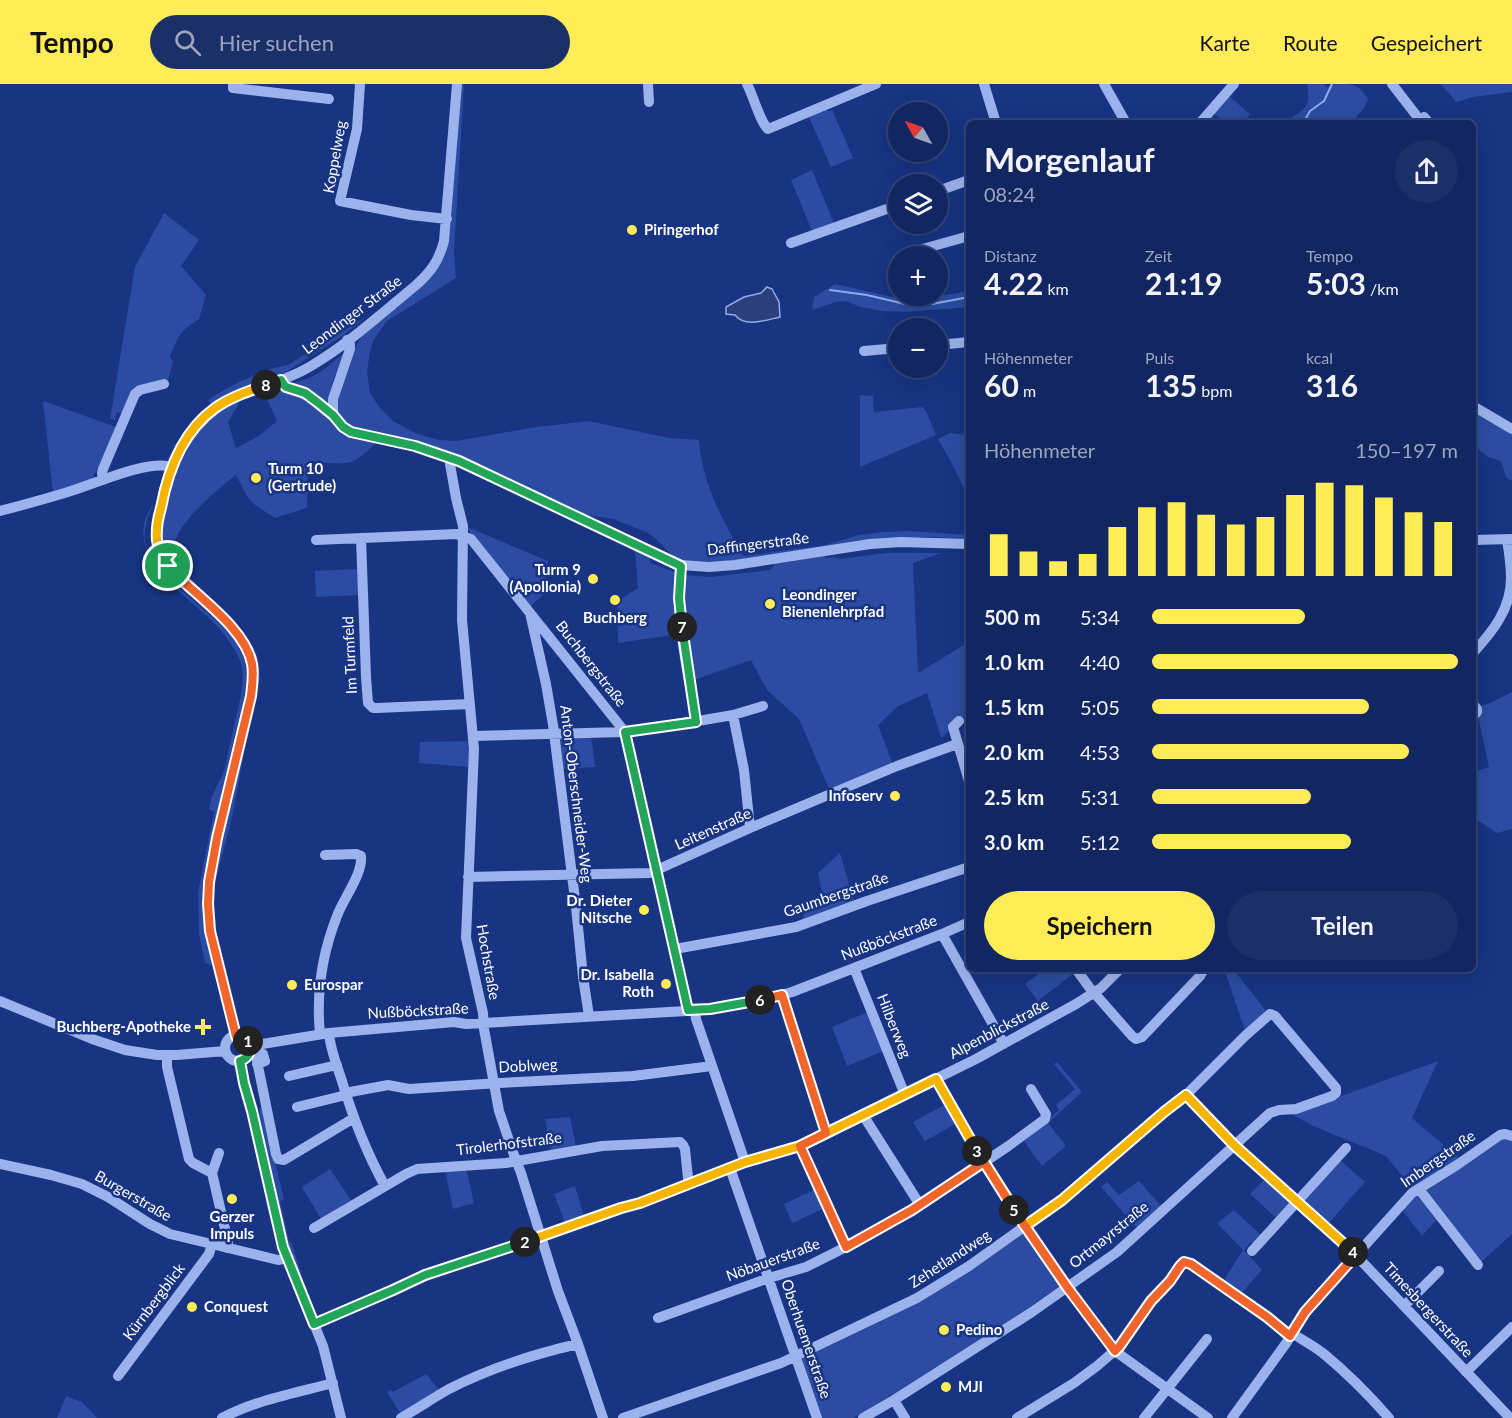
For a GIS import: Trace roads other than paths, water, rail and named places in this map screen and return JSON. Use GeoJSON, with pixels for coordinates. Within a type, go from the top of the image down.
{"type":"FeatureCollection","features":[{"type":"Feature","properties":{"kind":"street"},"geometry":{"type":"LineString","coordinates":[[233,84],[233,88],[329,99]]}},
{"type":"Feature","properties":{"kind":"street","name":"Koppelweg"},"geometry":{"type":"LineString","coordinates":[[360,84],[357,129],[340,201],[411,215],[447,219]]}},
{"type":"Feature","properties":{"kind":"street","name":"Leondinger Straße"},"geometry":{"type":"LineString","coordinates":[[236,1036],[210,931],[208,904],[209,882],[219,828],[251,696],[252,664],[240,637],[172,571],[163,558],[158,546],[157,531],[164,490],[171,467],[188,438],[215,408],[234,397],[308,368],[347,340],[430,272],[442,252],[447,219],[457,84]]}},
{"type":"Feature","properties":{"kind":"street"},"geometry":{"type":"LineString","coordinates":[[648,84],[649,102]]}},
{"type":"Feature","properties":{"kind":"street"},"geometry":{"type":"LineString","coordinates":[[747,84],[764,125],[768,129],[876,84]]}},
{"type":"Feature","properties":{"kind":"street"},"geometry":{"type":"LineString","coordinates":[[984,84],[995,120]]}},
{"type":"Feature","properties":{"kind":"street"},"geometry":{"type":"LineString","coordinates":[[1104,84],[1124,120]]}},
{"type":"Feature","properties":{"kind":"street"},"geometry":{"type":"LineString","coordinates":[[1203,120],[1234,84]]}},
{"type":"Feature","properties":{"kind":"street"},"geometry":{"type":"LineString","coordinates":[[1392,84],[1423,118]]}},
{"type":"Feature","properties":{"kind":"street"},"geometry":{"type":"LineString","coordinates":[[948,187],[966,181]]}},
{"type":"Feature","properties":{"kind":"street"},"geometry":{"type":"LineString","coordinates":[[791,243],[888,209]]}},
{"type":"Feature","properties":{"kind":"street"},"geometry":{"type":"LineString","coordinates":[[933,246],[966,237]]}},
{"type":"Feature","properties":{"kind":"street"},"geometry":{"type":"LineString","coordinates":[[333,415],[333,399],[350,349],[347,340]]}},
{"type":"Feature","properties":{"kind":"street"},"geometry":{"type":"LineString","coordinates":[[948,344],[966,342]]}},
{"type":"Feature","properties":{"kind":"street"},"geometry":{"type":"LineString","coordinates":[[864,351],[888,349]]}},
{"type":"Feature","properties":{"kind":"street","name":"Daffingerstraße"},"geometry":{"type":"LineString","coordinates":[[281,380],[285,386],[312,398],[351,432],[415,446],[451,458],[681,566],[735,565],[870,544],[901,542],[966,544]]}},
{"type":"Feature","properties":{"kind":"street"},"geometry":{"type":"LineString","coordinates":[[103,480],[103,469],[135,394],[140,390],[164,384]]}},
{"type":"Feature","properties":{"kind":"street"},"geometry":{"type":"LineString","coordinates":[[1476,408],[1512,429]]}},
{"type":"Feature","properties":{"kind":"street","name":"Hochstraße"},"geometry":{"type":"LineString","coordinates":[[451,458],[450,464],[464,537],[462,620],[474,736],[466,938],[483,1013],[493,1083],[501,1116],[560,1297],[603,1418]]}},
{"type":"Feature","properties":{"kind":"street"},"geometry":{"type":"LineString","coordinates":[[0,511],[69,492],[122,473],[154,466],[171,467]]}},
{"type":"Feature","properties":{"kind":"street"},"geometry":{"type":"LineString","coordinates":[[316,540],[456,534],[464,537]]}},
{"type":"Feature","properties":{"kind":"street","name":"Buchbergstraße"},"geometry":{"type":"LineString","coordinates":[[464,537],[471,539],[625,732],[675,949],[692,1010]]}},
{"type":"Feature","properties":{"kind":"street","name":"Im Turmfeld"},"geometry":{"type":"LineString","coordinates":[[360,538],[368,703],[373,708],[470,704]]}},
{"type":"Feature","properties":{"kind":"street"},"geometry":{"type":"LineString","coordinates":[[1476,540],[1509,539],[1511,580],[1508,613],[1501,618],[1476,649]]}},
{"type":"Feature","properties":{"kind":"street"},"geometry":{"type":"LineString","coordinates":[[681,566],[680,617],[696,722]]}},
{"type":"Feature","properties":{"kind":"street","name":"Anton-Oberschneider-Weg"},"geometry":{"type":"LineString","coordinates":[[530,612],[546,684],[554,734],[589,1016]]}},
{"type":"Feature","properties":{"kind":"street"},"geometry":{"type":"LineString","coordinates":[[474,736],[625,732],[696,722],[763,706]]}},
{"type":"Feature","properties":{"kind":"street"},"geometry":{"type":"LineString","coordinates":[[733,715],[744,770],[750,828]]}},
{"type":"Feature","properties":{"kind":"street"},"geometry":{"type":"LineString","coordinates":[[959,721],[952,727],[966,772]]}},
{"type":"Feature","properties":{"kind":"street","name":"Leitenstraße"},"geometry":{"type":"LineString","coordinates":[[468,877],[650,873],[897,766],[957,744]]}},
{"type":"Feature","properties":{"kind":"street"},"geometry":{"type":"LineString","coordinates":[[325,855],[357,854],[362,860],[338,913],[325,951],[318,1012],[367,1152],[385,1186]]}},
{"type":"Feature","properties":{"kind":"street","name":"Gaumbergstraße"},"geometry":{"type":"LineString","coordinates":[[675,949],[796,927],[867,900],[966,868]]}},
{"type":"Feature","properties":{"kind":"street","name":"Nußböckstraße"},"geometry":{"type":"LineString","coordinates":[[250,1046],[325,1033],[722,1007],[782,995],[966,923]]}},
{"type":"Feature","properties":{"kind":"street"},"geometry":{"type":"LineString","coordinates":[[942,934],[1004,1044]]}},
{"type":"Feature","properties":{"kind":"street","name":"Hilberweg"},"geometry":{"type":"LineString","coordinates":[[854,968],[905,1095]]}},
{"type":"Feature","properties":{"kind":"street"},"geometry":{"type":"LineString","coordinates":[[1078,972],[1136,1039],[1142,1037],[1202,972]]}},
{"type":"Feature","properties":{"kind":"street","name":"Alpenblickstraße"},"geometry":{"type":"LineString","coordinates":[[314,1324],[425,1275],[640,1203],[745,1162],[800,1146],[1004,1044],[1095,993],[1117,972]]}},
{"type":"Feature","properties":{"kind":"street"},"geometry":{"type":"LineString","coordinates":[[782,995],[826,1133]]}},
{"type":"Feature","properties":{"kind":"street"},"geometry":{"type":"LineString","coordinates":[[0,1001],[110,1045],[140,1053],[190,1055],[225,1051]]}},
{"type":"Feature","properties":{"kind":"street"},"geometry":{"type":"LineString","coordinates":[[692,1010],[745,1162]]}},
{"type":"Feature","properties":{"kind":"street","name":"Zehetlandweg"},"geometry":{"type":"LineString","coordinates":[[623,1418],[781,1363],[917,1298],[969,1266],[1062,1200],[1186,1095],[1270,1014],[1275,1016],[1336,1088],[1336,1093]]}},
{"type":"Feature","properties":{"kind":"street"},"geometry":{"type":"LineString","coordinates":[[236,1036],[246,1038],[250,1046],[249,1055],[240,1061],[230,1059],[225,1051],[227,1042],[236,1036]]}},
{"type":"Feature","properties":{"kind":"street"},"geometry":{"type":"LineString","coordinates":[[167,1055],[167,1067],[189,1159],[212,1173]]}},
{"type":"Feature","properties":{"kind":"street"},"geometry":{"type":"LineString","coordinates":[[240,1061],[287,1258],[326,1354],[341,1418]]}},
{"type":"Feature","properties":{"kind":"street"},"geometry":{"type":"LineString","coordinates":[[257,1064],[278,1159],[284,1160],[354,1118]]}},
{"type":"Feature","properties":{"kind":"street"},"geometry":{"type":"LineString","coordinates":[[289,1076],[337,1065]]}},
{"type":"Feature","properties":{"kind":"street","name":"Doblweg"},"geometry":{"type":"LineString","coordinates":[[297,1107],[388,1085],[409,1089],[633,1076],[712,1066]]}},
{"type":"Feature","properties":{"kind":"street"},"geometry":{"type":"LineString","coordinates":[[936,1079],[984,1162],[1025,1226],[1115,1351],[1208,1418]]}},
{"type":"Feature","properties":{"kind":"street","name":"Nöbauerstraße"},"geometry":{"type":"LineString","coordinates":[[658,1318],[806,1267],[890,1224],[1024,1136],[1045,1119],[1046,1114],[1031,1089]]}},
{"type":"Feature","properties":{"kind":"street","name":"Ortmayrstraße"},"geometry":{"type":"LineString","coordinates":[[863,1418],[1032,1312],[1117,1252],[1270,1113],[1296,1109],[1336,1093]]}},
{"type":"Feature","properties":{"kind":"street","name":"Timesbergerstraße"},"geometry":{"type":"LineString","coordinates":[[1186,1095],[1234,1145],[1356,1255],[1510,1418]]}},
{"type":"Feature","properties":{"kind":"street"},"geometry":{"type":"LineString","coordinates":[[863,1115],[920,1205]]}},
{"type":"Feature","properties":{"kind":"street","name":"Imbergstraße"},"geometry":{"type":"LineString","coordinates":[[1232,1418],[1311,1304],[1412,1193],[1500,1135],[1512,1136]]}},
{"type":"Feature","properties":{"kind":"street","name":"Tirolerhofstraße"},"geometry":{"type":"LineString","coordinates":[[314,1228],[417,1169],[516,1161],[602,1146],[682,1143],[690,1184]]}},
{"type":"Feature","properties":{"kind":"street"},"geometry":{"type":"LineString","coordinates":[[800,1146],[846,1247]]}},
{"type":"Feature","properties":{"kind":"street"},"geometry":{"type":"LineString","coordinates":[[1252,1251],[1346,1149]]}},
{"type":"Feature","properties":{"kind":"street"},"geometry":{"type":"LineString","coordinates":[[219,1154],[212,1173],[228,1241],[227,1248]]}},
{"type":"Feature","properties":{"kind":"street","name":"Burgerstraße"},"geometry":{"type":"LineString","coordinates":[[0,1164],[51,1174],[81,1184],[108,1197],[150,1224],[181,1237],[278,1260],[287,1258]]}},
{"type":"Feature","properties":{"kind":"street","name":"Oberhuemerstraße"},"geometry":{"type":"LineString","coordinates":[[730,1168],[818,1418]]}},
{"type":"Feature","properties":{"kind":"street"},"geometry":{"type":"LineString","coordinates":[[1419,1189],[1478,1265]]}},
{"type":"Feature","properties":{"kind":"street","name":"Kürnbergblick"},"geometry":{"type":"LineString","coordinates":[[118,1376],[208,1254],[212,1244]]}},
{"type":"Feature","properties":{"kind":"street"},"geometry":{"type":"LineString","coordinates":[[1022,1417],[1074,1383],[1115,1351],[1151,1301],[1184,1262],[1191,1264],[1291,1335],[1321,1352],[1365,1392],[1389,1418]]}},
{"type":"Feature","properties":{"kind":"street"},"geometry":{"type":"LineString","coordinates":[[1404,1306],[1439,1271]]}},
{"type":"Feature","properties":{"kind":"street"},"geometry":{"type":"LineString","coordinates":[[1466,1372],[1512,1327]]}},
{"type":"Feature","properties":{"kind":"street"},"geometry":{"type":"LineString","coordinates":[[1144,1418],[1207,1340]]}},
{"type":"Feature","properties":{"kind":"street"},"geometry":{"type":"LineString","coordinates":[[400,1418],[450,1389],[493,1369],[533,1355],[578,1344]]}},
{"type":"Feature","properties":{"kind":"street"},"geometry":{"type":"LineString","coordinates":[[222,1418],[268,1399],[333,1383]]}},
{"type":"Feature","properties":{"kind":"street"},"geometry":{"type":"LineString","coordinates":[[894,1400],[905,1418]]}},
{"type":"Feature","properties":{"kind":"waterway"},"geometry":{"type":"LineString","coordinates":[[1304,120],[1310,111],[1324,101],[1332,84]]}},
{"type":"Feature","properties":{"kind":"waterway"},"geometry":{"type":"LineString","coordinates":[[830,290],[867,295],[905,304],[932,304],[966,298]]}},
{"type":"Feature","properties":{"kind":"place","name":"Piringerhof"},"geometry":{"type":"Point","coordinates":[632,230]}},
{"type":"Feature","properties":{"kind":"place","name":"Turm 10 (Gertrude)"},"geometry":{"type":"Point","coordinates":[256,478]}},
{"type":"Feature","properties":{"kind":"place","name":"Turm 9 (Apollonia)"},"geometry":{"type":"Point","coordinates":[593,579]}},
{"type":"Feature","properties":{"kind":"place","name":"Buchberg"},"geometry":{"type":"Point","coordinates":[615,600]}},
{"type":"Feature","properties":{"kind":"place","name":"Leondinger Bienenlehrpfad"},"geometry":{"type":"Point","coordinates":[770,604]}},
{"type":"Feature","properties":{"kind":"place","name":"Infoserv"},"geometry":{"type":"Point","coordinates":[895,796]}},
{"type":"Feature","properties":{"kind":"place","name":"Dr. Dieter Nitsche"},"geometry":{"type":"Point","coordinates":[644,910]}},
{"type":"Feature","properties":{"kind":"place","name":"Dr. Isabella Roth"},"geometry":{"type":"Point","coordinates":[666,984]}},
{"type":"Feature","properties":{"kind":"place","name":"Eurospar"},"geometry":{"type":"Point","coordinates":[292,985]}},
{"type":"Feature","properties":{"kind":"place","name":"Buchberg-Apotheke"},"geometry":{"type":"Point","coordinates":[203,1027]}},
{"type":"Feature","properties":{"kind":"place","name":"Gerzer Impuls"},"geometry":{"type":"Point","coordinates":[232,1199]}},
{"type":"Feature","properties":{"kind":"place","name":"Conquest"},"geometry":{"type":"Point","coordinates":[192,1307]}},
{"type":"Feature","properties":{"kind":"place","name":"Pedino"},"geometry":{"type":"Point","coordinates":[944,1330]}},
{"type":"Feature","properties":{"kind":"place","name":"MJI"},"geometry":{"type":"Point","coordinates":[946,1387]}}]}
